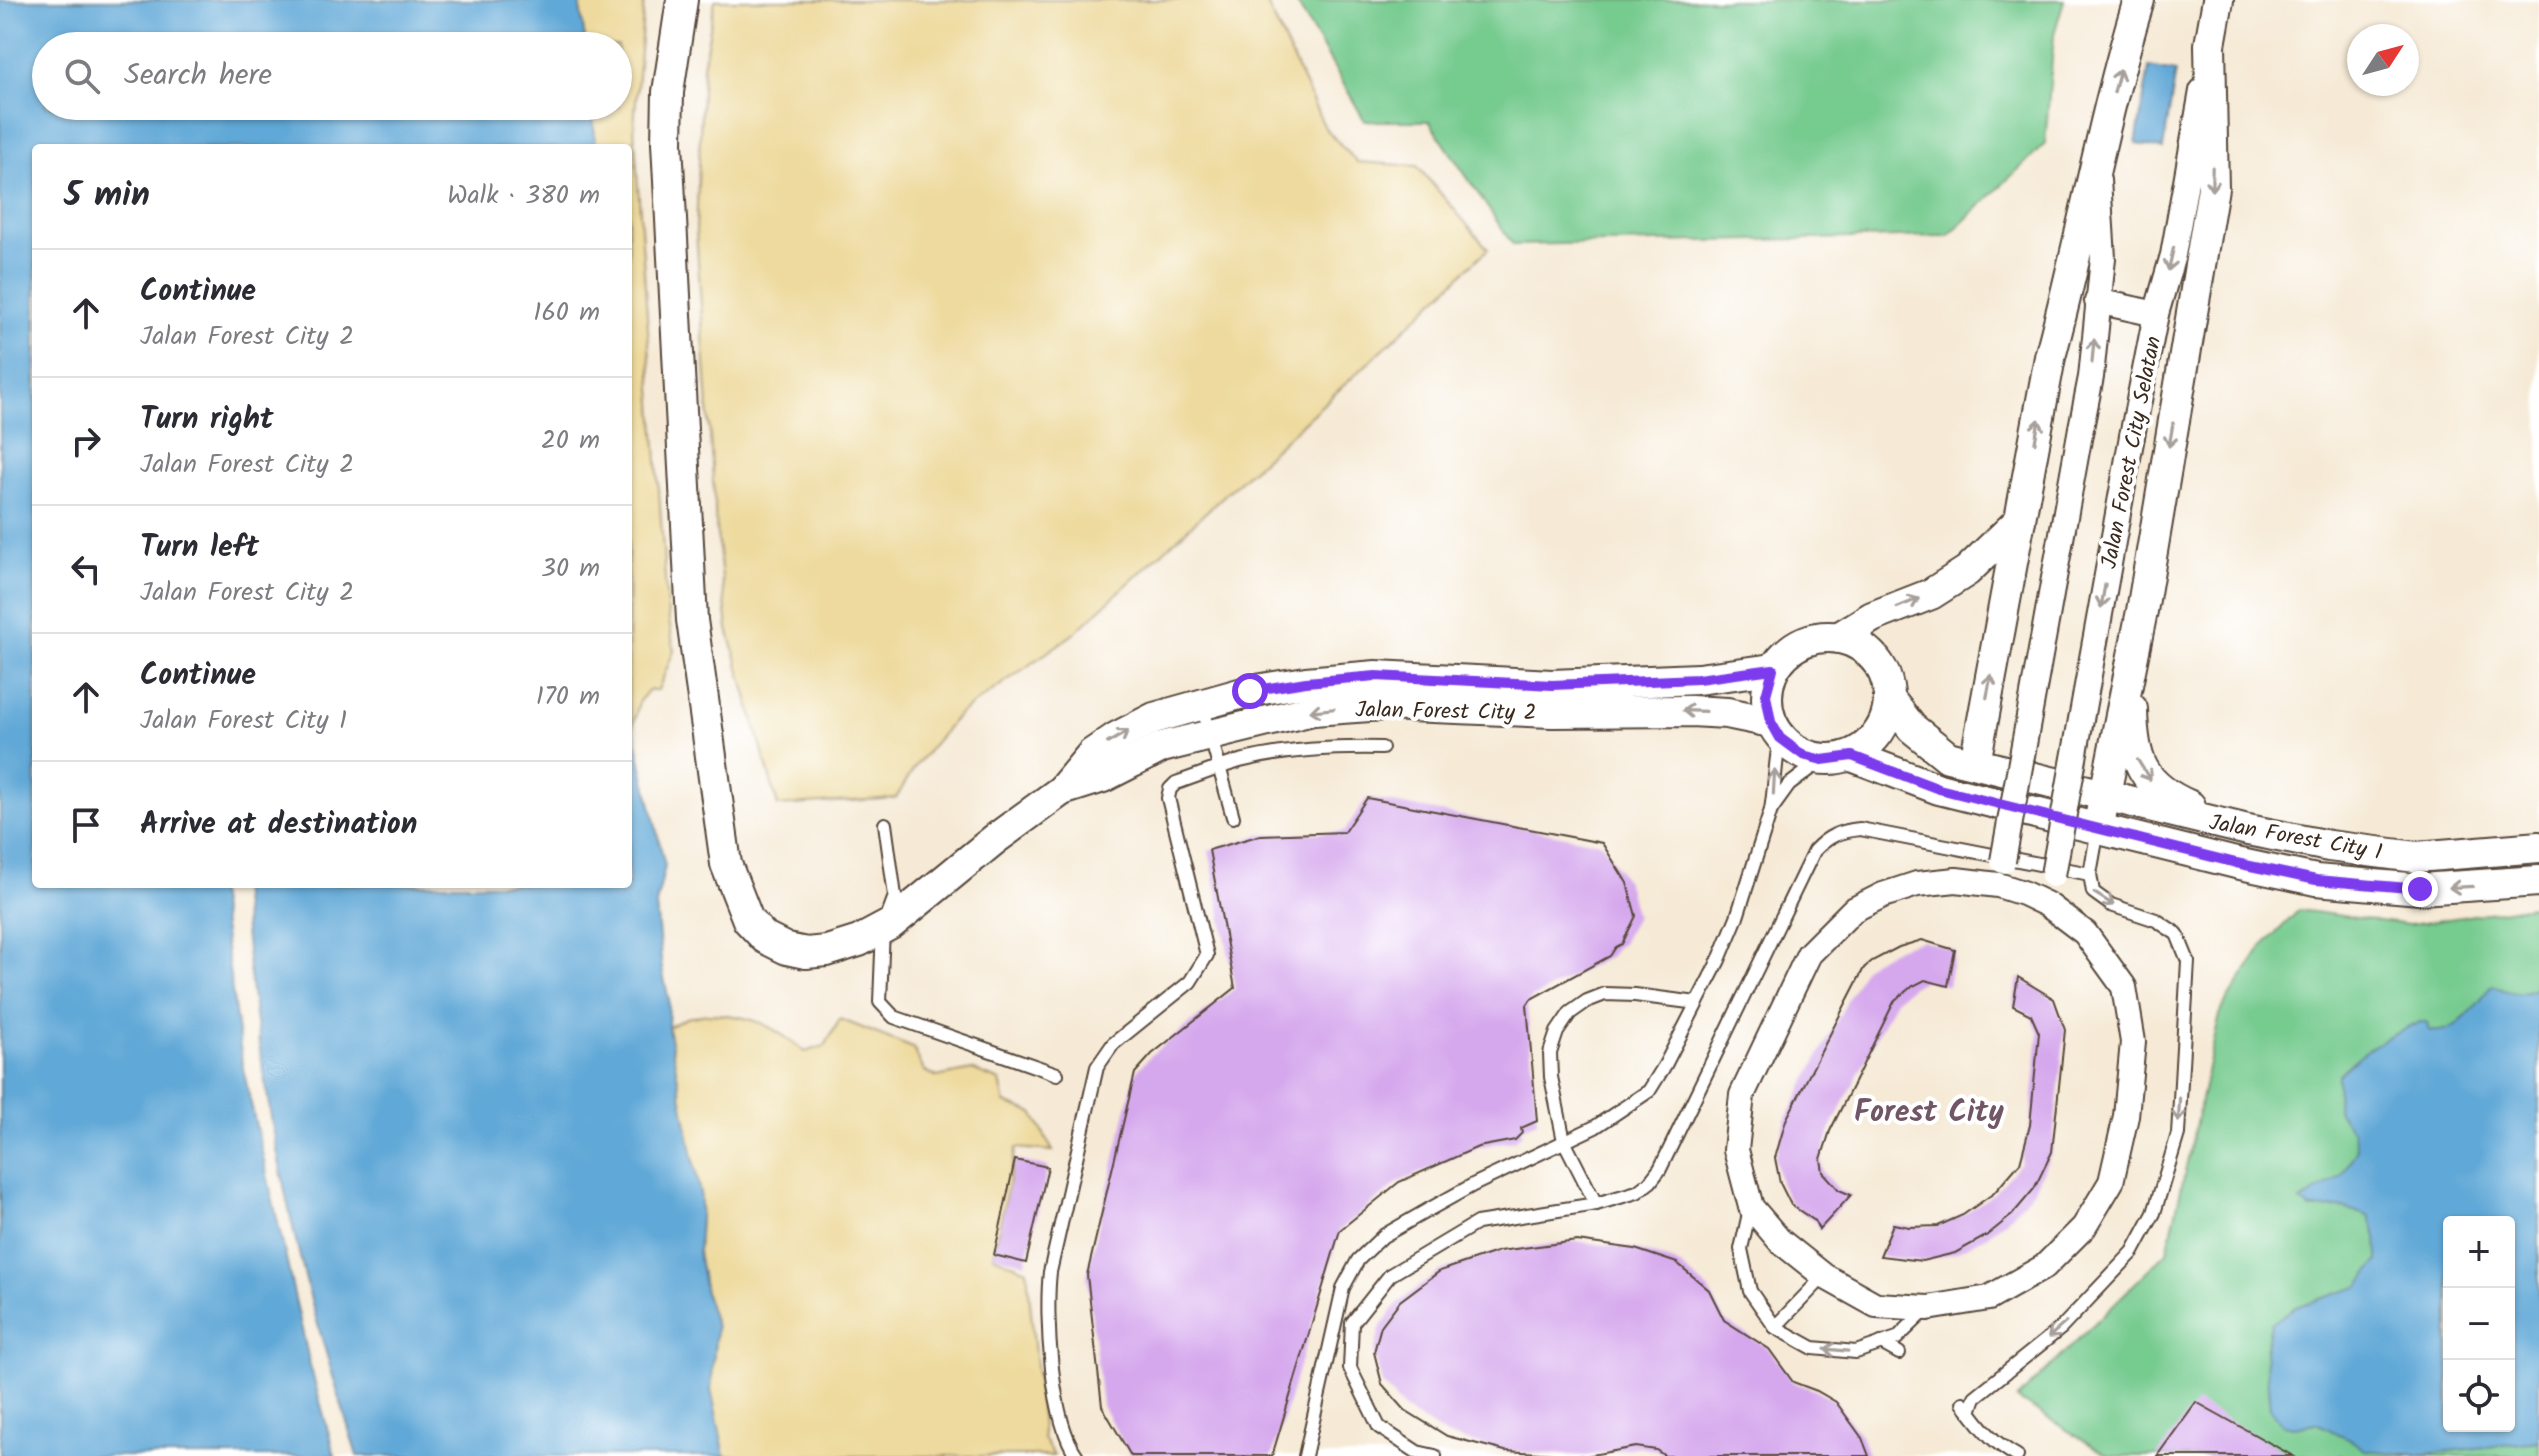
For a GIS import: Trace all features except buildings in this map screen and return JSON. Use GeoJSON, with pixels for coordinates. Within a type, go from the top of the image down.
{"type":"FeatureCollection","features":[{"type":"Feature","properties":{"kind":"street"},"geometry":{"type":"LineString","coordinates":[[682,0],[668,92],[668,175],[692,620],[726,864],[748,920],[765,938],[787,949],[806,953],[827,951],[859,941],[883,928],[1062,790]]}},
{"type":"Feature","properties":{"kind":"street"},"geometry":{"type":"LineString","coordinates":[[1975,763],[2050,357],[2068,292],[2096,156],[2139,0]]}},
{"type":"Feature","properties":{"kind":"street","name":"Jalan Forest City Selatan"},"geometry":{"type":"LineString","coordinates":[[2048,905],[2132,436],[2156,314],[2173,255],[2218,0]]}},
{"type":"Feature","properties":{"kind":"street"},"geometry":{"type":"LineString","coordinates":[[2098,829],[2142,611],[2213,188],[2210,45]]}},
{"type":"Feature","properties":{"kind":"street"},"geometry":{"type":"LineString","coordinates":[[2000,873],[2091,377],[2103,258],[2096,156]]}},
{"type":"Feature","properties":{"kind":"street"},"geometry":{"type":"LineString","coordinates":[[2097,301],[2156,314]]}},
{"type":"Feature","properties":{"kind":"street"},"geometry":{"type":"LineString","coordinates":[[1838,638],[1872,617],[1931,594],[1967,571],[2020,520]]}},
{"type":"Feature","properties":{"kind":"street"},"geometry":{"type":"LineString","coordinates":[[2142,611],[2132,710],[2137,760],[2150,781],[2168,797],[2248,830]]}},
{"type":"Feature","properties":{"kind":"street"},"geometry":{"type":"LineString","coordinates":[[1775,730],[1766,695],[1773,669],[1794,647],[1823,637],[1838,638],[1855,643],[1869,653],[1884,675],[1890,700],[1912,728],[1948,757],[2104,795]]}},
{"type":"Feature","properties":{"kind":"street","name":"Jalan Forest City 2"},"geometry":{"type":"LineString","coordinates":[[1062,790],[1092,754],[1117,737],[1154,718],[1250,691],[1376,676],[1552,685],[1698,679],[1773,669]]}},
{"type":"Feature","properties":{"kind":"street"},"geometry":{"type":"LineString","coordinates":[[1822,760],[1852,756],[1867,746],[1879,733],[1890,700]]}},
{"type":"Feature","properties":{"kind":"street","name":"Jalan Forest City 2"},"geometry":{"type":"LineString","coordinates":[[1062,790],[1103,777],[1162,747],[1210,734],[1313,710],[1384,705],[1552,712],[1727,713],[1775,730],[1803,755],[1822,760]]}},
{"type":"Feature","properties":{"kind":"street","name":"Jalan Forest City 1"},"geometry":{"type":"LineString","coordinates":[[1852,756],[1939,789],[2316,880],[2420,889],[2539,881]]}},
{"type":"Feature","properties":{"kind":"street","name":"Jalan Forest City 1"},"geometry":{"type":"LineString","coordinates":[[2104,795],[2248,830],[2329,846],[2416,857],[2539,847]]}},
{"type":"Feature","properties":{"kind":"street"},"geometry":{"type":"LineString","coordinates":[[2000,873],[2023,893],[2048,905],[2085,933],[2124,987],[2133,1042],[2126,1116],[2111,1182],[2084,1227],[2044,1267],[1989,1298],[1928,1308],[1876,1305],[1824,1276],[1780,1241],[1751,1207],[1736,1150],[1742,1095],[1809,954],[1853,910],[1883,895],[1917,884],[2000,873]]}},
{"type":"Feature","properties":{"kind":"lane"},"geometry":{"type":"LineString","coordinates":[[1202,705],[1233,817]]}},
{"type":"Feature","properties":{"kind":"lane"},"geometry":{"type":"LineString","coordinates":[[1305,1456],[1343,1288],[1358,1260],[1383,1236],[1428,1210],[1595,1127],[1649,1091],[1697,1003],[1737,917],[1771,810],[1776,782],[1775,730]]}},
{"type":"Feature","properties":{"kind":"lane"},"geometry":{"type":"LineString","coordinates":[[1077,1456],[1063,1427],[1056,1393],[1047,1295],[1097,1067],[1113,1044],[1190,982],[1207,955],[1168,798],[1170,789],[1176,783],[1238,762],[1288,751],[1333,747],[1382,748]]}},
{"type":"Feature","properties":{"kind":"lane"},"geometry":{"type":"LineString","coordinates":[[1771,810],[1789,785],[1822,760]]}},
{"type":"Feature","properties":{"kind":"lane"},"geometry":{"type":"LineString","coordinates":[[885,824],[895,896],[883,928],[880,1002],[894,1017],[1057,1074]]}},
{"type":"Feature","properties":{"kind":"lane"},"geometry":{"type":"LineString","coordinates":[[1435,1456],[1417,1452],[1379,1427],[1350,1368],[1352,1323],[1390,1275],[1477,1223],[1596,1204],[1637,1192],[1650,1182],[1660,1169],[1814,851],[1826,838],[1843,830],[1860,829],[2090,874]]}},
{"type":"Feature","properties":{"kind":"lane"},"geometry":{"type":"LineString","coordinates":[[2017,1456],[1994,1442],[1967,1407],[1975,1397],[2061,1328],[2133,1252],[2154,1213],[2178,1134],[2188,961],[2177,934],[2156,920],[2111,905],[2093,892],[2090,874],[2098,829]]}},
{"type":"Feature","properties":{"kind":"lane"},"geometry":{"type":"LineString","coordinates":[[1596,1204],[1564,1141],[1551,1077],[1550,1053],[1557,1032],[1570,1013],[1587,1001],[1605,994],[1697,1003]]}},
{"type":"Feature","properties":{"kind":"lane"},"geometry":{"type":"LineString","coordinates":[[1751,1207],[1741,1249],[1750,1291],[1775,1327],[1813,1348],[1856,1352],[1897,1338],[1928,1308]]}},
{"type":"Feature","properties":{"kind":"lane"},"geometry":{"type":"LineString","coordinates":[[1775,1327],[1824,1276]]}},
{"type":"Feature","properties":{"kind":"lane"},"geometry":{"type":"LineString","coordinates":[[1881,1343],[1899,1353]]}},
{"type":"Feature","properties":{"kind":"green space"},"geometry":{"type":"Polygon","coordinates":[[[1295,0],[2064,0],[2054,34],[2045,144],[1948,236],[1513,245],[1429,121],[1365,121],[1295,0]]]}},
{"type":"Feature","properties":{"kind":"green space"},"geometry":{"type":"Polygon","coordinates":[[[2539,905],[2539,1456],[2109,1456],[2017,1399],[2167,1252],[2221,1010],[2263,946],[2299,910],[2409,925],[2539,905]]]}},
{"type":"Feature","properties":{"kind":"sand"},"geometry":{"type":"Polygon","coordinates":[[[579,0],[644,0],[634,126],[667,608],[674,651],[658,690],[649,690],[639,701],[632,731],[632,144],[596,144],[593,120],[632,120],[632,32],[584,32],[579,0]]]}},
{"type":"Feature","properties":{"kind":"sand"},"geometry":{"type":"Polygon","coordinates":[[[715,0],[1265,0],[1325,128],[1357,162],[1417,166],[1488,249],[1072,635],[958,715],[916,765],[896,798],[778,806],[728,629],[716,525],[696,231],[703,67],[715,0]]]}},
{"type":"Feature","properties":{"kind":"sand"},"geometry":{"type":"Polygon","coordinates":[[[707,1014],[737,1016],[760,1023],[782,1034],[805,1052],[825,1046],[840,1019],[913,1048],[924,1071],[937,1077],[972,1070],[1000,1081],[1005,1103],[1033,1113],[1053,1151],[1016,1148],[993,1256],[1027,1270],[1043,1439],[1054,1456],[725,1456],[711,1389],[716,1327],[705,1293],[698,1252],[701,1199],[668,1027],[686,1018],[707,1014]]]}},
{"type":"Feature","properties":{"kind":"water"},"geometry":{"type":"Polygon","coordinates":[[[0,0],[579,0],[584,32],[32,32],[32,120],[593,120],[596,144],[32,144],[32,888],[218,888],[243,1068],[310,1365],[335,1456],[0,1456],[0,0]]]}},
{"type":"Feature","properties":{"kind":"water"},"geometry":{"type":"Polygon","coordinates":[[[2149,67],[2176,72],[2163,149],[2136,144],[2149,67]]]}},
{"type":"Feature","properties":{"kind":"water"},"geometry":{"type":"Polygon","coordinates":[[[632,723],[665,866],[656,905],[662,969],[669,1000],[668,1027],[701,1199],[698,1252],[705,1293],[716,1327],[711,1389],[725,1456],[357,1456],[291,1220],[270,1111],[248,960],[241,888],[632,888],[632,723]]]}},
{"type":"Feature","properties":{"kind":"water"},"geometry":{"type":"Polygon","coordinates":[[[2493,985],[2516,993],[2539,987],[2539,1441],[2416,1455],[2365,1450],[2316,1423],[2294,1427],[2283,1425],[2270,1409],[2265,1351],[2271,1324],[2295,1307],[2358,1287],[2378,1261],[2377,1237],[2369,1216],[2345,1208],[2311,1209],[2300,1202],[2341,1176],[2357,1149],[2353,1132],[2337,1110],[2338,1075],[2357,1057],[2397,1033],[2421,1022],[2427,1022],[2429,1030],[2448,1029],[2473,1009],[2493,985]]]}},
{"type":"Feature","properties":{"kind":"district","name":"Forest City"},"geometry":{"type":"Point","coordinates":[1929,1111]}},
{"type":"Feature","properties":{"kind":"route"},"geometry":{"type":"LineString","coordinates":[[1250,691],[1376,676],[1552,685],[1698,679],[1773,669],[1766,695],[1771,722],[1780,738],[1803,755],[1822,760],[1852,756],[1939,789],[2236,863],[2316,880],[2420,889]]}}]}
